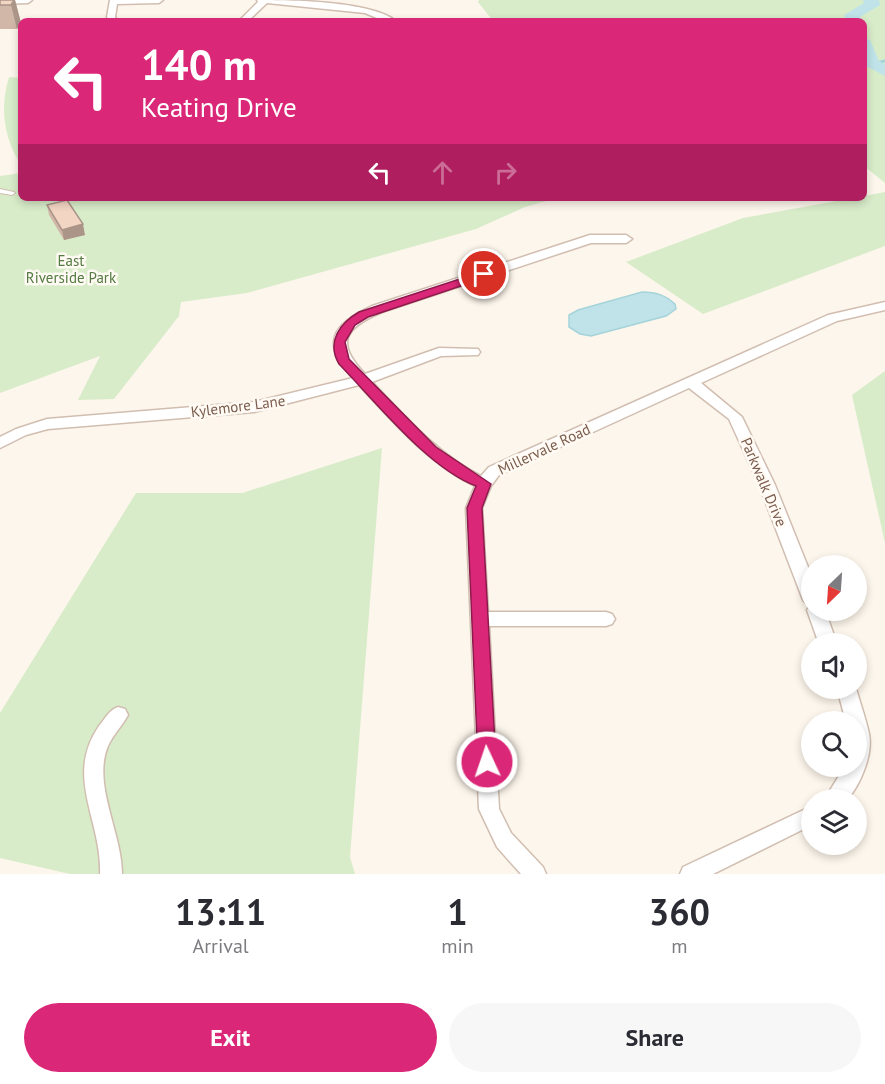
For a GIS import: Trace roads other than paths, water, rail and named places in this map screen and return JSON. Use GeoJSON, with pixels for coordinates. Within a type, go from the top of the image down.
{"type":"FeatureCollection","features":[{"type":"Feature","properties":{"kind":"street"},"geometry":{"type":"LineString","coordinates":[[0,1],[28,0]]}},
{"type":"Feature","properties":{"kind":"street"},"geometry":{"type":"LineString","coordinates":[[112,18],[113,1],[159,0]]}},
{"type":"Feature","properties":{"kind":"street"},"geometry":{"type":"LineString","coordinates":[[246,18],[263,0],[367,11],[384,18]]}},
{"type":"Feature","properties":{"kind":"street"},"geometry":{"type":"LineString","coordinates":[[361,18],[367,11]]}},
{"type":"Feature","properties":{"kind":"street"},"geometry":{"type":"LineString","coordinates":[[484,484],[470,479],[431,450],[344,361],[339,352],[339,342],[350,322],[364,314],[590,239],[626,239]]}},
{"type":"Feature","properties":{"kind":"street","name":"Millervale Road"},"geometry":{"type":"LineString","coordinates":[[535,874],[504,840],[489,809],[474,508],[484,484],[494,471],[833,318],[885,306]]}},
{"type":"Feature","properties":{"kind":"street","name":"Kylemore Lane"},"geometry":{"type":"LineString","coordinates":[[0,443],[21,432],[47,424],[93,418],[254,407],[363,380],[439,352],[473,352]]}},
{"type":"Feature","properties":{"kind":"street","name":"Parkwalk Drive"},"geometry":{"type":"LineString","coordinates":[[690,382],[735,417],[767,485],[801,572]]}},
{"type":"Feature","properties":{"kind":"street"},"geometry":{"type":"LineString","coordinates":[[480,620],[606,619]]}},
{"type":"Feature","properties":{"kind":"street"},"geometry":{"type":"LineString","coordinates":[[111,874],[110,844],[92,778],[97,747],[118,715]]}},
{"type":"Feature","properties":{"kind":"street"},"geometry":{"type":"LineString","coordinates":[[691,874],[801,820]]}},
{"type":"Feature","properties":{"kind":"lane"},"geometry":{"type":"LineString","coordinates":[[0,191],[12,193]]}},
{"type":"Feature","properties":{"kind":"water"},"geometry":{"type":"Polygon","coordinates":[[[642,292],[664,296],[675,304],[676,309],[666,316],[591,336],[580,334],[569,327],[569,315],[578,310],[642,292]]]}},
{"type":"Feature","properties":{"kind":"waterway"},"geometry":{"type":"LineString","coordinates":[[853,18],[852,15],[872,5],[871,0]]}},
{"type":"Feature","properties":{"kind":"waterway"},"geometry":{"type":"LineString","coordinates":[[867,51],[872,64],[885,71]]}},
{"type":"Feature","properties":{"kind":"waterway"},"geometry":{"type":"LineString","coordinates":[[872,64],[885,61]]}},
{"type":"Feature","properties":{"kind":"park label","name":"East Riverside Park"},"geometry":{"type":"Point","coordinates":[71,268]}}]}
